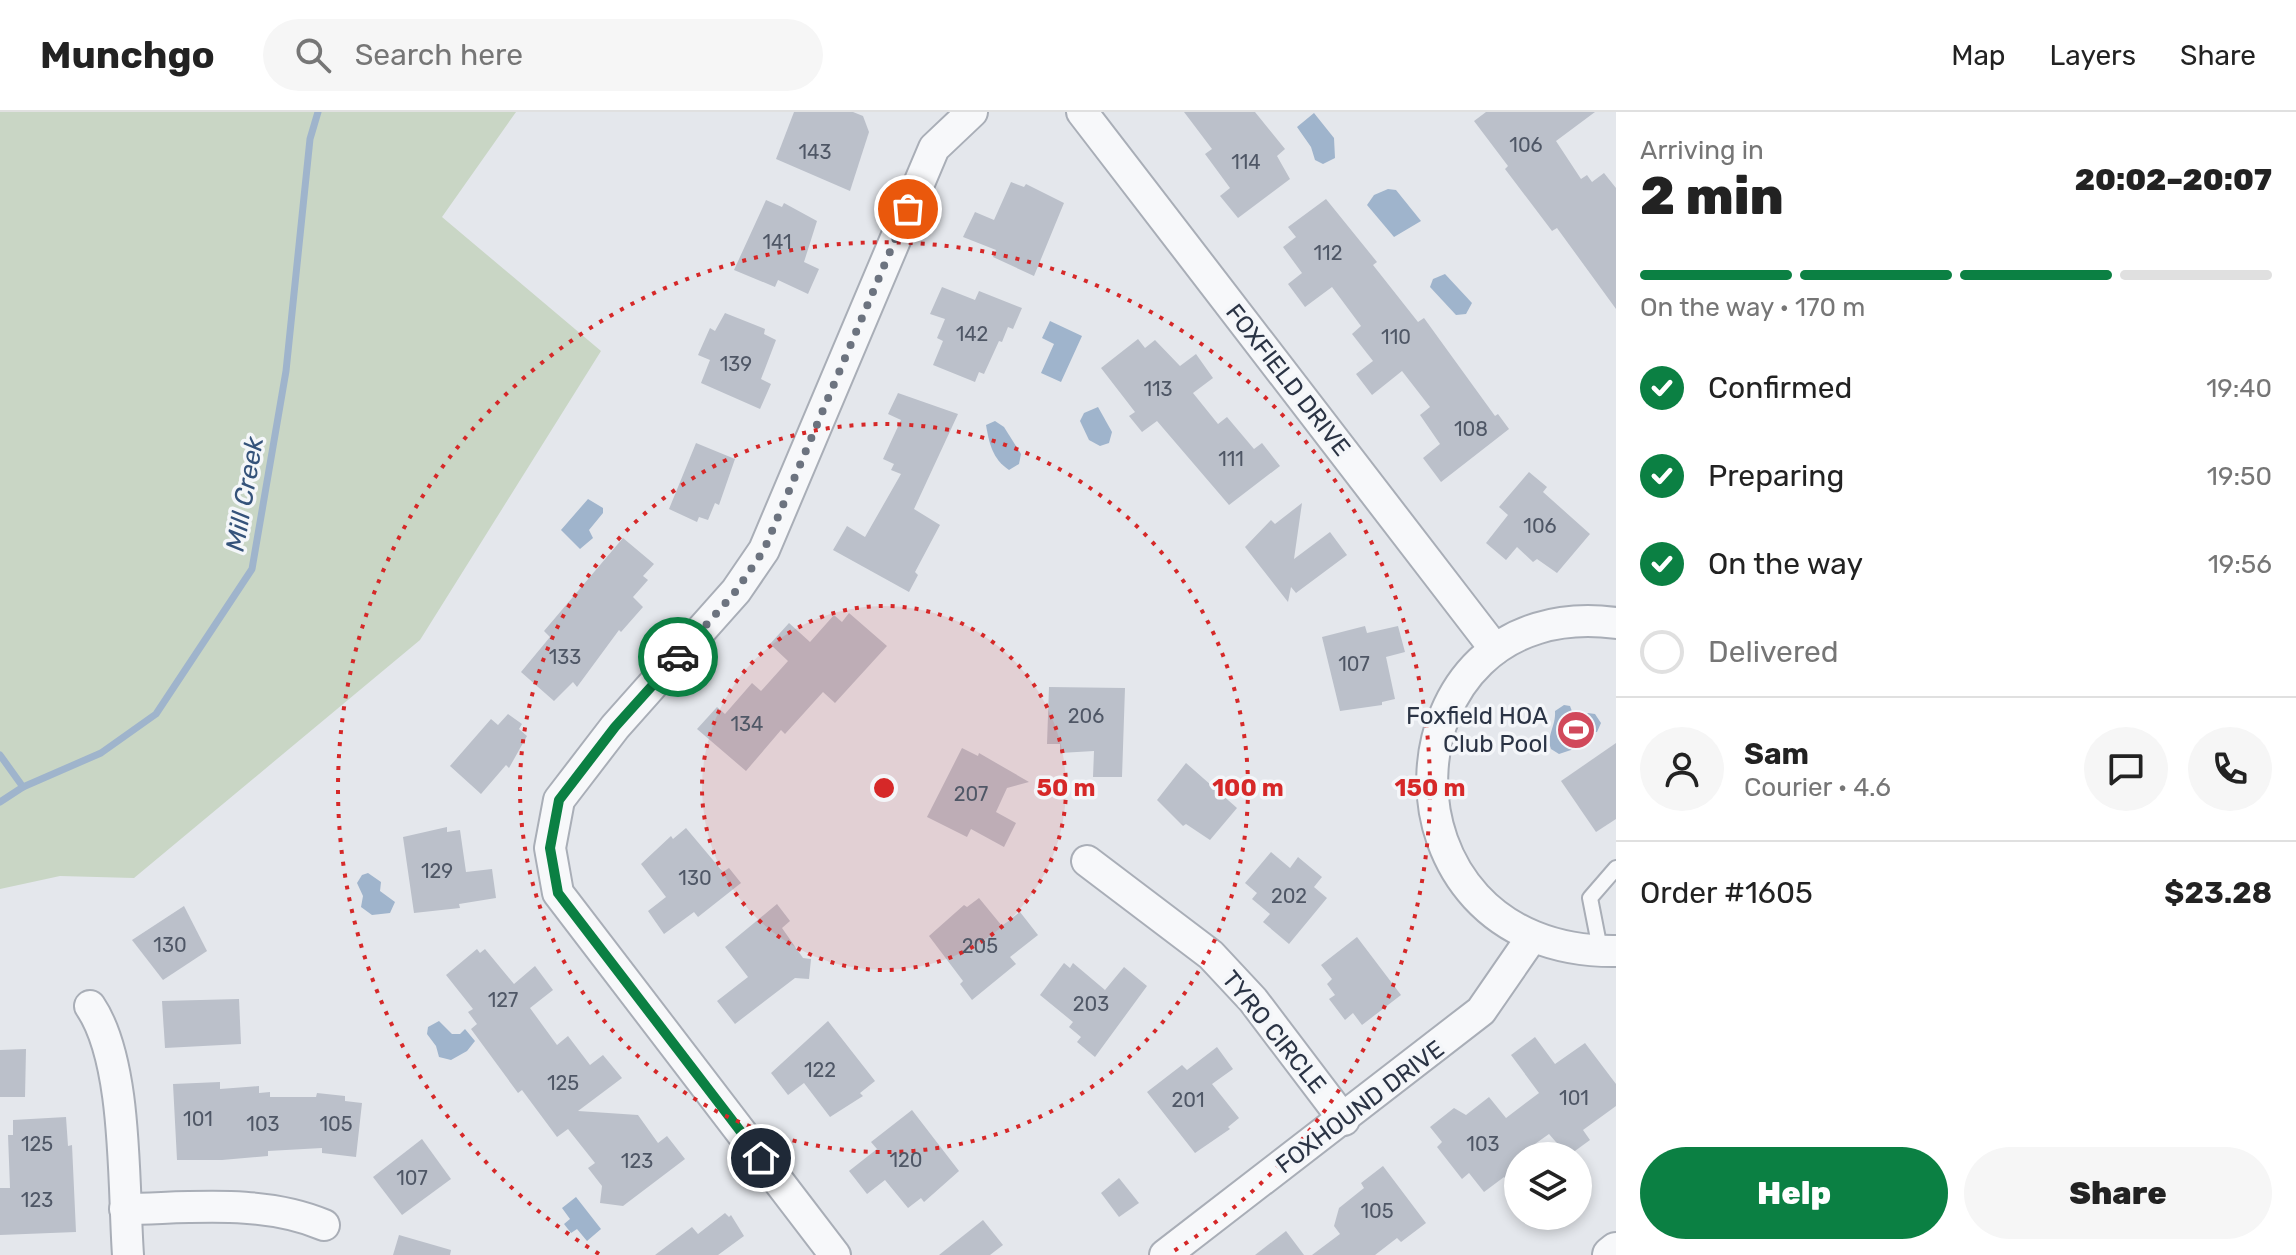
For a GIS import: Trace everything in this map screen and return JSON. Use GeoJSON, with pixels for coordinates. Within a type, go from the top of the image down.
{"type":"FeatureCollection","features":[{"type":"Feature","properties":{"kind":"street"},"geometry":{"type":"LineString","coordinates":[[835,1255],[558,893],[550,848],[559,800],[615,727],[736,591],[764,550],[934,148],[972,112]]}},
{"type":"Feature","properties":{"kind":"street","name":"FOXFIELD DRIVE"},"geometry":{"type":"LineString","coordinates":[[1082,112],[1495,649]]}},
{"type":"Feature","properties":{"kind":"street"},"geometry":{"type":"LineString","coordinates":[[1608,951],[1585,951],[1532,937],[1506,923],[1468,888],[1449,859],[1434,817],[1430,782],[1441,722],[1459,688],[1495,649],[1553,625],[1584,619],[1616,623]]}},
{"type":"Feature","properties":{"kind":"street","name":"TYRO CIRCLE"},"geometry":{"type":"LineString","coordinates":[[1087,861],[1211,955],[1253,1000],[1344,1120]]}},
{"type":"Feature","properties":{"kind":"street","name":"FOXHOUND DRIVE"},"geometry":{"type":"LineString","coordinates":[[1165,1255],[1344,1120],[1481,1011],[1532,937]]}},
{"type":"Feature","properties":{"kind":"street"},"geometry":{"type":"LineString","coordinates":[[90,1006],[103,1025],[115,1065],[128,1255]]}},
{"type":"Feature","properties":{"kind":"street"},"geometry":{"type":"LineString","coordinates":[[125,1209],[246,1208],[298,1214],[324,1225]]}},
{"type":"Feature","properties":{"kind":"lane"},"geometry":{"type":"LineString","coordinates":[[1608,951],[1590,898],[1616,868]]}},
{"type":"Feature","properties":{"kind":"green space"},"geometry":{"type":"Polygon","coordinates":[[[0,112],[516,112],[442,217],[601,351],[420,640],[134,878],[60,876],[0,889],[0,112]]]}},
{"type":"Feature","properties":{"kind":"water"},"geometry":{"type":"Polygon","coordinates":[[[1314,113],[1334,138],[1335,158],[1323,164],[1315,160],[1311,147],[1297,127],[1314,113]]]}},
{"type":"Feature","properties":{"kind":"water"},"geometry":{"type":"Polygon","coordinates":[[[1388,189],[1396,190],[1421,221],[1394,237],[1367,205],[1374,195],[1388,189]]]}},
{"type":"Feature","properties":{"kind":"water"},"geometry":{"type":"Polygon","coordinates":[[[1445,274],[1472,303],[1466,314],[1456,315],[1430,287],[1433,279],[1445,274]]]}},
{"type":"Feature","properties":{"kind":"water"},"geometry":{"type":"Polygon","coordinates":[[[1050,321],[1082,336],[1061,382],[1041,373],[1054,344],[1042,338],[1050,321]]]}},
{"type":"Feature","properties":{"kind":"water"},"geometry":{"type":"Polygon","coordinates":[[[1098,407],[1112,432],[1109,443],[1100,446],[1089,440],[1080,421],[1084,413],[1098,407]]]}},
{"type":"Feature","properties":{"kind":"water"},"geometry":{"type":"Polygon","coordinates":[[[995,421],[1004,427],[1021,454],[1019,464],[1009,470],[999,461],[990,444],[986,425],[995,421]]]}},
{"type":"Feature","properties":{"kind":"water"},"geometry":{"type":"Polygon","coordinates":[[[588,499],[603,508],[603,513],[589,530],[593,538],[580,549],[561,530],[588,499]]]}},
{"type":"Feature","properties":{"kind":"water","name":"Foxfield HOA Club Pool"},"geometry":{"type":"Polygon","coordinates":[[[1564,705],[1570,706],[1576,722],[1588,713],[1595,714],[1601,723],[1597,732],[1584,733],[1571,750],[1559,754],[1551,749],[1550,739],[1555,711],[1564,705]]]}},
{"type":"Feature","properties":{"kind":"water"},"geometry":{"type":"Polygon","coordinates":[[[368,873],[381,882],[380,891],[395,902],[390,913],[372,915],[361,907],[363,896],[357,883],[362,875],[368,873]]]}},
{"type":"Feature","properties":{"kind":"water"},"geometry":{"type":"Polygon","coordinates":[[[439,1021],[452,1034],[460,1034],[465,1029],[475,1041],[467,1051],[451,1060],[439,1057],[436,1046],[427,1034],[428,1027],[439,1021]]]}},
{"type":"Feature","properties":{"kind":"water"},"geometry":{"type":"Polygon","coordinates":[[[576,1197],[601,1229],[587,1241],[577,1229],[571,1233],[564,1224],[570,1219],[562,1208],[576,1197]]]}},
{"type":"Feature","properties":{"kind":"building"},"geometry":{"type":"Polygon","coordinates":[[[794,112],[853,112],[863,116],[869,132],[850,191],[776,159],[794,112]]]}},
{"type":"Feature","properties":{"kind":"building"},"geometry":{"type":"Polygon","coordinates":[[[1184,112],[1255,112],[1285,149],[1277,156],[1290,179],[1238,218],[1220,196],[1230,188],[1205,154],[1212,149],[1184,112]]]}},
{"type":"Feature","properties":{"kind":"building"},"geometry":{"type":"Polygon","coordinates":[[[1486,112],[1595,112],[1556,141],[1581,179],[1587,175],[1592,182],[1604,173],[1616,188],[1616,309],[1557,228],[1552,231],[1505,169],[1508,166],[1474,121],[1486,112]]]}},
{"type":"Feature","properties":{"kind":"building"},"geometry":{"type":"Polygon","coordinates":[[[1011,182],[1024,187],[1026,184],[1064,203],[1034,276],[993,257],[996,250],[963,237],[975,212],[994,220],[1011,182]]]}},
{"type":"Feature","properties":{"kind":"building"},"geometry":{"type":"Polygon","coordinates":[[[1326,199],[1377,262],[1373,265],[1418,322],[1424,318],[1495,416],[1498,414],[1509,429],[1441,482],[1423,458],[1440,444],[1420,415],[1430,407],[1402,371],[1372,395],[1356,374],[1373,361],[1352,334],[1361,326],[1332,287],[1305,307],[1288,284],[1302,273],[1283,247],[1296,237],[1288,227],[1326,199]]]}},
{"type":"Feature","properties":{"kind":"building"},"geometry":{"type":"Polygon","coordinates":[[[766,200],[782,207],[784,203],[817,221],[804,262],[819,269],[808,294],[778,280],[775,287],[734,270],[766,200]]]}},
{"type":"Feature","properties":{"kind":"building"},"geometry":{"type":"Polygon","coordinates":[[[942,287],[975,300],[979,291],[1022,308],[1013,329],[1008,327],[984,374],[979,372],[975,382],[933,365],[943,341],[937,338],[945,319],[930,314],[942,287]]]}},
{"type":"Feature","properties":{"kind":"building"},"geometry":{"type":"Polygon","coordinates":[[[725,313],[765,329],[764,334],[776,340],[761,379],[771,384],[760,409],[701,383],[710,360],[698,355],[710,328],[715,331],[725,313]]]}},
{"type":"Feature","properties":{"kind":"building"},"geometry":{"type":"Polygon","coordinates":[[[1138,339],[1145,348],[1155,340],[1180,366],[1196,354],[1213,378],[1193,393],[1218,424],[1227,417],[1254,449],[1262,443],[1280,466],[1229,505],[1157,421],[1142,432],[1129,416],[1135,412],[1101,368],[1138,339]]]}},
{"type":"Feature","properties":{"kind":"building"},"geometry":{"type":"Polygon","coordinates":[[[898,393],[958,414],[914,509],[940,525],[915,572],[918,575],[909,592],[833,550],[847,526],[865,537],[901,474],[891,470],[894,464],[883,459],[901,420],[888,414],[898,393]]]}},
{"type":"Feature","properties":{"kind":"building"},"geometry":{"type":"Polygon","coordinates":[[[696,443],[735,459],[719,505],[715,503],[708,520],[699,517],[697,522],[669,509],[696,443]]]}},
{"type":"Feature","properties":{"kind":"building"},"geometry":{"type":"Polygon","coordinates":[[[1529,472],[1547,487],[1543,492],[1590,534],[1557,573],[1537,559],[1533,562],[1517,547],[1506,560],[1486,543],[1508,515],[1499,507],[1529,472]]]}},
{"type":"Feature","properties":{"kind":"building"},"geometry":{"type":"Polygon","coordinates":[[[1302,503],[1294,559],[1330,532],[1347,555],[1296,593],[1291,587],[1288,602],[1245,547],[1271,520],[1275,524],[1302,503]]]}},
{"type":"Feature","properties":{"kind":"building"},"geometry":{"type":"Polygon","coordinates":[[[623,538],[654,564],[643,576],[648,580],[633,597],[643,607],[621,632],[619,630],[577,687],[573,682],[554,701],[521,672],[550,637],[544,631],[623,538]]]}},
{"type":"Feature","properties":{"kind":"building"},"geometry":{"type":"Polygon","coordinates":[[[849,613],[887,646],[835,703],[823,692],[785,734],[781,730],[746,771],[697,729],[717,707],[725,714],[752,683],[761,691],[788,661],[770,644],[789,623],[810,642],[834,615],[842,622],[849,613]]]}},
{"type":"Feature","properties":{"kind":"building"},"geometry":{"type":"Polygon","coordinates":[[[1365,626],[1367,633],[1398,626],[1405,652],[1386,657],[1395,699],[1382,702],[1382,705],[1340,711],[1322,637],[1365,626]]]}},
{"type":"Feature","properties":{"kind":"building"},"geometry":{"type":"Polygon","coordinates":[[[1049,687],[1125,688],[1122,777],[1093,777],[1094,751],[1060,753],[1060,744],[1047,744],[1049,687]]]}},
{"type":"Feature","properties":{"kind":"building"},"geometry":{"type":"Polygon","coordinates":[[[508,714],[522,724],[519,729],[527,736],[509,768],[506,765],[481,794],[450,766],[491,719],[498,725],[508,714]]]}},
{"type":"Feature","properties":{"kind":"building"},"geometry":{"type":"Polygon","coordinates":[[[1616,743],[1616,819],[1596,832],[1561,781],[1616,743]]]}},
{"type":"Feature","properties":{"kind":"building"},"geometry":{"type":"Polygon","coordinates":[[[962,748],[978,756],[979,753],[1029,782],[1007,788],[996,812],[1016,823],[1004,847],[971,829],[967,837],[927,817],[962,748]]]}},
{"type":"Feature","properties":{"kind":"building"},"geometry":{"type":"Polygon","coordinates":[[[1186,763],[1237,808],[1210,840],[1186,824],[1183,826],[1157,800],[1186,763]]]}},
{"type":"Feature","properties":{"kind":"building"},"geometry":{"type":"Polygon","coordinates":[[[447,827],[447,832],[460,830],[466,872],[492,869],[496,898],[459,904],[460,908],[414,913],[403,837],[447,827]]]}},
{"type":"Feature","properties":{"kind":"building"},"geometry":{"type":"Polygon","coordinates":[[[686,828],[723,872],[729,868],[741,883],[698,917],[694,912],[664,934],[648,911],[666,897],[641,864],[671,836],[673,839],[686,828]]]}},
{"type":"Feature","properties":{"kind":"building"},"geometry":{"type":"Polygon","coordinates":[[[1271,852],[1290,868],[1298,857],[1322,877],[1314,887],[1327,898],[1289,944],[1263,922],[1270,914],[1252,899],[1257,893],[1245,883],[1271,852]]]}},
{"type":"Feature","properties":{"kind":"building"},"geometry":{"type":"Polygon","coordinates":[[[979,898],[1002,926],[1020,912],[1038,935],[1010,957],[1016,964],[972,1000],[960,984],[963,981],[929,936],[964,905],[967,907],[979,898]]]}},
{"type":"Feature","properties":{"kind":"building"},"geometry":{"type":"Polygon","coordinates":[[[777,904],[790,921],[782,928],[803,958],[811,959],[809,979],[795,978],[735,1024],[717,1001],[748,977],[725,947],[777,904]]]}},
{"type":"Feature","properties":{"kind":"building"},"geometry":{"type":"Polygon","coordinates":[[[184,906],[207,951],[163,980],[132,940],[184,906]]]}},
{"type":"Feature","properties":{"kind":"building"},"geometry":{"type":"Polygon","coordinates":[[[1357,937],[1401,995],[1362,1025],[1353,1013],[1345,1020],[1329,999],[1335,995],[1327,984],[1332,979],[1321,965],[1357,937]]]}},
{"type":"Feature","properties":{"kind":"building"},"geometry":{"type":"Polygon","coordinates":[[[477,949],[480,953],[485,949],[514,984],[535,966],[553,990],[530,1008],[557,1045],[568,1036],[590,1065],[603,1055],[622,1078],[578,1111],[638,1115],[658,1143],[667,1136],[685,1159],[623,1206],[600,1203],[602,1186],[588,1168],[595,1163],[568,1129],[557,1137],[522,1090],[518,1093],[471,1029],[477,1024],[468,1012],[473,1009],[446,975],[477,949]]]}},
{"type":"Feature","properties":{"kind":"building"},"geometry":{"type":"Polygon","coordinates":[[[1064,963],[1070,968],[1073,963],[1105,990],[1124,967],[1147,986],[1095,1057],[1077,1042],[1081,1037],[1069,1027],[1073,1022],[1040,995],[1064,963]]]}},
{"type":"Feature","properties":{"kind":"building"},"geometry":{"type":"Polygon","coordinates":[[[239,999],[241,1044],[165,1048],[162,1001],[239,999]]]}},
{"type":"Feature","properties":{"kind":"building"},"geometry":{"type":"Polygon","coordinates":[[[828,1021],[875,1081],[860,1093],[863,1096],[830,1117],[804,1083],[788,1095],[771,1073],[828,1021]]]}},
{"type":"Feature","properties":{"kind":"building"},"geometry":{"type":"Polygon","coordinates":[[[1535,1037],[1555,1064],[1585,1043],[1616,1084],[1616,1106],[1583,1130],[1590,1140],[1587,1142],[1556,1142],[1549,1134],[1538,1142],[1504,1142],[1504,1177],[1484,1192],[1469,1173],[1462,1179],[1437,1147],[1442,1142],[1430,1127],[1454,1108],[1466,1115],[1489,1097],[1506,1118],[1539,1093],[1511,1055],[1535,1037]]]}},
{"type":"Feature","properties":{"kind":"building"},"geometry":{"type":"Polygon","coordinates":[[[1217,1047],[1233,1069],[1212,1084],[1239,1118],[1228,1127],[1230,1129],[1195,1153],[1147,1092],[1182,1065],[1187,1070],[1217,1047]]]}},
{"type":"Feature","properties":{"kind":"building"},"geometry":{"type":"Polygon","coordinates":[[[26,1049],[25,1097],[0,1097],[0,1050],[26,1049]]]}},
{"type":"Feature","properties":{"kind":"building"},"geometry":{"type":"Polygon","coordinates":[[[220,1082],[220,1089],[259,1086],[259,1093],[270,1092],[270,1097],[316,1097],[317,1093],[345,1096],[345,1101],[362,1103],[356,1157],[322,1153],[322,1148],[268,1151],[268,1156],[222,1160],[177,1160],[173,1084],[220,1082]]]}},
{"type":"Feature","properties":{"kind":"building"},"geometry":{"type":"Polygon","coordinates":[[[912,1110],[959,1171],[924,1202],[921,1198],[908,1208],[885,1180],[867,1194],[849,1171],[877,1149],[871,1142],[912,1110]]]}},
{"type":"Feature","properties":{"kind":"building"},"geometry":{"type":"Polygon","coordinates":[[[66,1117],[68,1146],[72,1145],[76,1232],[0,1235],[0,1188],[10,1188],[8,1135],[13,1135],[13,1120],[66,1117]]]}},
{"type":"Feature","properties":{"kind":"building"},"geometry":{"type":"Polygon","coordinates":[[[422,1139],[451,1179],[402,1215],[373,1177],[422,1139]]]}},
{"type":"Feature","properties":{"kind":"building"},"geometry":{"type":"Polygon","coordinates":[[[1383,1166],[1426,1223],[1401,1242],[1397,1238],[1375,1255],[1312,1255],[1340,1234],[1334,1226],[1339,1208],[1364,1188],[1361,1183],[1383,1166]]]}},
{"type":"Feature","properties":{"kind":"building"},"geometry":{"type":"Polygon","coordinates":[[[1119,1178],[1139,1203],[1119,1217],[1101,1193],[1119,1178]]]}},
{"type":"Feature","properties":{"kind":"building"},"geometry":{"type":"Polygon","coordinates":[[[725,1213],[729,1217],[731,1215],[744,1236],[718,1255],[655,1255],[692,1227],[698,1234],[725,1213]]]}},
{"type":"Feature","properties":{"kind":"building"},"geometry":{"type":"Polygon","coordinates":[[[983,1220],[1003,1245],[990,1255],[939,1255],[983,1220]]]}},
{"type":"Feature","properties":{"kind":"building"},"geometry":{"type":"Polygon","coordinates":[[[1286,1231],[1304,1255],[1255,1255],[1286,1231]]]}},
{"type":"Feature","properties":{"kind":"building"},"geometry":{"type":"Polygon","coordinates":[[[399,1235],[451,1250],[450,1255],[393,1255],[399,1235]]]}},
{"type":"Feature","properties":{"kind":"waterway","name":"Mill Creek"},"geometry":{"type":"LineString","coordinates":[[0,755],[23,787],[101,753],[156,714],[252,569],[286,371],[310,139],[318,112]]}},
{"type":"Feature","properties":{"kind":"waterway"},"geometry":{"type":"LineString","coordinates":[[0,802],[23,787]]}},
{"type":"Feature","properties":{"kind":"way so far"},"geometry":{"type":"LineString","coordinates":[[678,657],[736,591],[764,550],[908,209]]}},
{"type":"Feature","properties":{"kind":"place","name":"Foxfield HOA Club Pool"},"geometry":{"type":"Point","coordinates":[1576,730]}},
{"type":"Feature","properties":{"kind":"route"},"geometry":{"type":"LineString","coordinates":[[678,657],[615,727],[559,800],[550,848],[558,893],[761,1158]]}}]}
